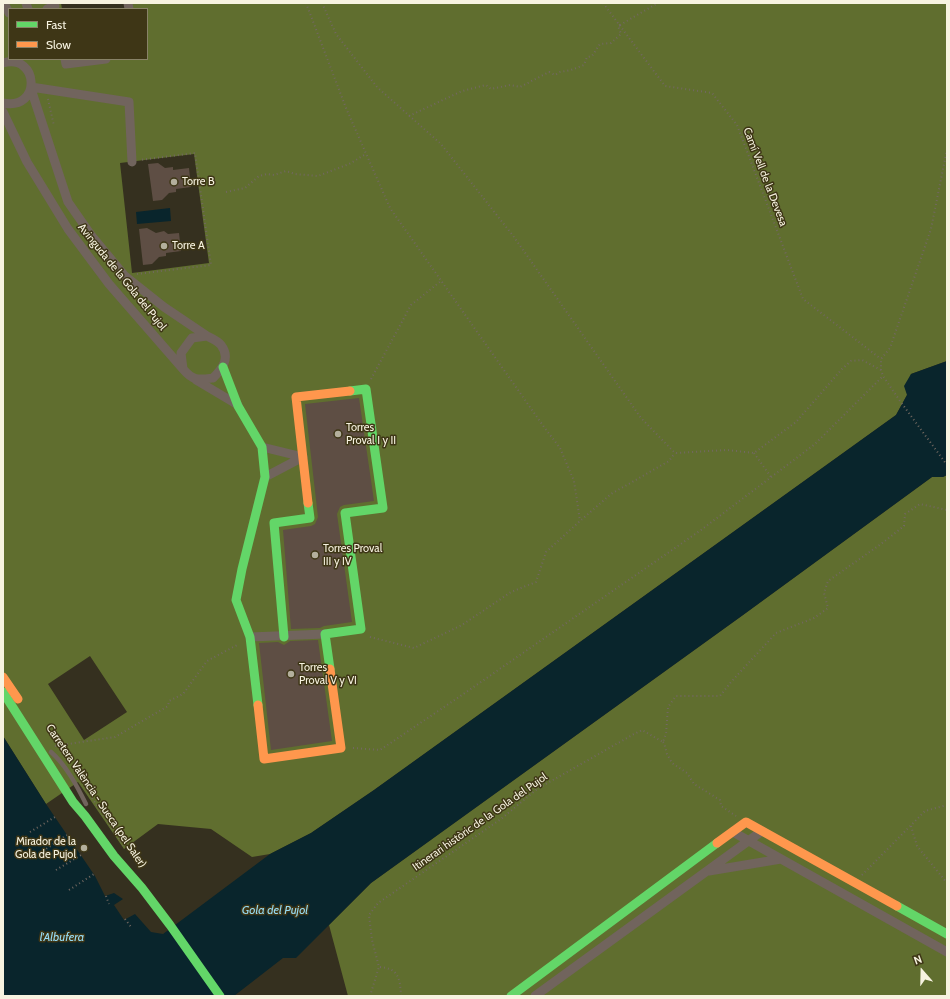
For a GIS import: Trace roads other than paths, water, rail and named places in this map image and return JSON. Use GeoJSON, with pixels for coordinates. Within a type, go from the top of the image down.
{"type":"FeatureCollection","features":[{"type":"Feature","properties":{"kind":"street"},"geometry":{"type":"LineString","coordinates":[[65,60],[66,64],[98,60]]}},
{"type":"Feature","properties":{"kind":"street"},"geometry":{"type":"LineString","coordinates":[[3,63],[21,62]]}},
{"type":"Feature","properties":{"kind":"street","name":"Avinguda de la Gola del Pujol"},"geometry":{"type":"LineString","coordinates":[[21,62],[30,74],[32,80],[31,88],[68,202],[91,235],[124,276],[164,307],[207,336]]}},
{"type":"Feature","properties":{"kind":"street"},"geometry":{"type":"LineString","coordinates":[[3,103],[10,104],[24,100],[31,88],[129,102],[132,161]]}},
{"type":"Feature","properties":{"kind":"street","name":"Avinguda de la Gola del Pujol"},"geometry":{"type":"LineString","coordinates":[[3,112],[27,162],[68,229],[109,284],[183,369]]}},
{"type":"Feature","properties":{"kind":"street"},"geometry":{"type":"LineString","coordinates":[[238,406],[189,376],[183,369],[181,353],[192,338],[207,336],[220,344],[225,354],[223,367],[238,406],[262,447],[265,477],[242,569],[236,600],[250,637],[264,759],[341,748],[325,634]]}},
{"type":"Feature","properties":{"kind":"street"},"geometry":{"type":"LineString","coordinates":[[196,380],[213,378],[223,367]]}},
{"type":"Feature","properties":{"kind":"street"},"geometry":{"type":"LineString","coordinates":[[250,637],[284,636],[325,634],[361,629],[345,513],[383,508],[366,389],[296,397],[310,518],[274,524],[284,636]]}},
{"type":"Feature","properties":{"kind":"street"},"geometry":{"type":"LineString","coordinates":[[262,447],[303,457]]}},
{"type":"Feature","properties":{"kind":"street"},"geometry":{"type":"LineString","coordinates":[[265,477],[303,457]]}},
{"type":"Feature","properties":{"kind":"street","name":"Carretera València - Sueca (pel Saler)"},"geometry":{"type":"LineString","coordinates":[[3,677],[79,796],[94,813]]}},
{"type":"Feature","properties":{"kind":"street","name":"Carretera València - Sueca (pel Saler)"},"geometry":{"type":"LineString","coordinates":[[3,692],[74,802],[114,856],[142,888],[170,925],[220,996]]}},
{"type":"Feature","properties":{"kind":"street"},"geometry":{"type":"LineString","coordinates":[[511,996],[746,822],[947,934]]}},
{"type":"Feature","properties":{"kind":"street","name":"Carretera València - Sueca (pel Saler)"},"geometry":{"type":"LineString","coordinates":[[104,826],[123,854],[142,888]]}},
{"type":"Feature","properties":{"kind":"street"},"geometry":{"type":"LineString","coordinates":[[535,996],[762,831]]}},
{"type":"Feature","properties":{"kind":"street"},"geometry":{"type":"LineString","coordinates":[[732,832],[947,952]]}},
{"type":"Feature","properties":{"kind":"street"},"geometry":{"type":"LineString","coordinates":[[708,871],[781,859]]}},
{"type":"Feature","properties":{"kind":"water"},"geometry":{"type":"Polygon","coordinates":[[[170,208],[171,221],[137,224],[136,212],[170,208]]]}},
{"type":"Feature","properties":{"kind":"water","name":"Gola del Pujol"},"geometry":{"type":"Polygon","coordinates":[[[947,361],[947,475],[943,477],[932,477],[371,883],[296,958],[283,958],[234,996],[3,996],[3,736],[46,804],[95,876],[105,896],[114,893],[123,899],[114,905],[124,920],[135,914],[151,932],[163,934],[270,854],[311,833],[374,790],[896,415],[907,395],[904,386],[911,374],[947,361]]]}},
{"type":"Feature","properties":{"kind":"place","name":"Torre B"},"geometry":{"type":"Point","coordinates":[174,182]}},
{"type":"Feature","properties":{"kind":"place","name":"Torre A"},"geometry":{"type":"Point","coordinates":[164,246]}},
{"type":"Feature","properties":{"kind":"place","name":"Torres Proval I y II"},"geometry":{"type":"Point","coordinates":[338,434]}},
{"type":"Feature","properties":{"kind":"place","name":"Torres Proval III y IV"},"geometry":{"type":"Point","coordinates":[315,555]}},
{"type":"Feature","properties":{"kind":"place","name":"Torres Proval V y VI"},"geometry":{"type":"Point","coordinates":[291,674]}},
{"type":"Feature","properties":{"kind":"place","name":"Mirador de la Gola de Pujol"},"geometry":{"type":"Point","coordinates":[84,848]}},
{"type":"Feature","properties":{"kind":"water label","name":"l'Albufera"},"geometry":{"type":"Point","coordinates":[62,937]}}]}
